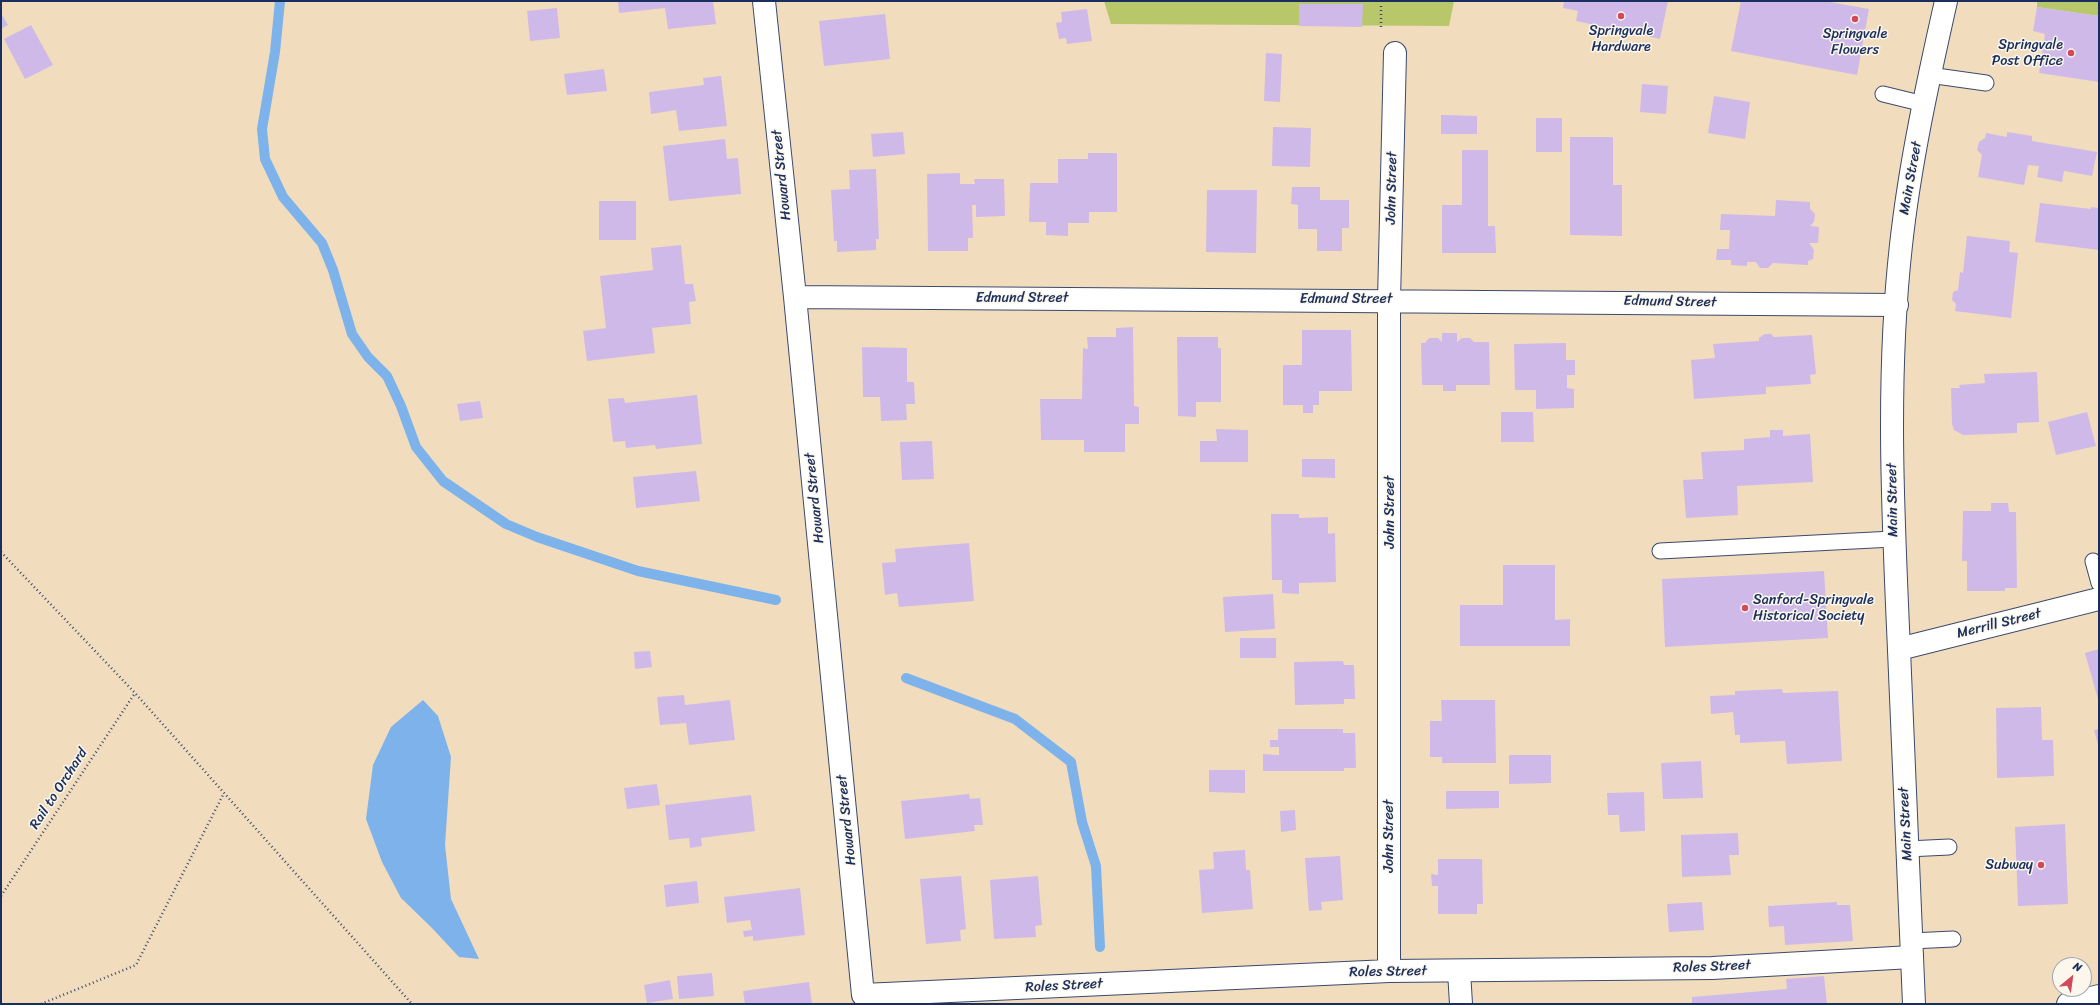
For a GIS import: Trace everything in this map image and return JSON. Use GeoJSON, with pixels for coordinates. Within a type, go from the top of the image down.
{"type":"FeatureCollection","features":[{"type":"Feature","properties":{"kind":"street","name":"Howard Street"},"geometry":{"type":"LineString","coordinates":[[764,1],[795,296],[863,995]]}},
{"type":"Feature","properties":{"kind":"street","name":"Main Street"},"geometry":{"type":"LineString","coordinates":[[1914,1004],[1893,539],[1892,391],[1904,223],[1929,75],[1946,1]]}},
{"type":"Feature","properties":{"kind":"street","name":"John Street"},"geometry":{"type":"LineString","coordinates":[[1389,971],[1389,300],[1395,52]]}},
{"type":"Feature","properties":{"kind":"street","name":"Edmund Street"},"geometry":{"type":"LineString","coordinates":[[795,296],[1897,305]]}},
{"type":"Feature","properties":{"kind":"street","name":"Merrill Street"},"geometry":{"type":"LineString","coordinates":[[1899,649],[2099,599]]}},
{"type":"Feature","properties":{"kind":"street","name":"Roles Street"},"geometry":{"type":"LineString","coordinates":[[863,995],[1389,971],[1712,968],[1912,949]]}},
{"type":"Feature","properties":{"kind":"street"},"geometry":{"type":"LineString","coordinates":[[1458,971],[1461,1004]]}},
{"type":"Feature","properties":{"kind":"street"},"geometry":{"type":"LineString","coordinates":[[2068,1004],[2099,996]]}},
{"type":"Feature","properties":{"kind":"lane"},"geometry":{"type":"LineString","coordinates":[[1929,75],[1986,83]]}},
{"type":"Feature","properties":{"kind":"lane"},"geometry":{"type":"LineString","coordinates":[[1882,94],[1924,104]]}},
{"type":"Feature","properties":{"kind":"lane"},"geometry":{"type":"LineString","coordinates":[[1660,551],[1893,539]]}},
{"type":"Feature","properties":{"kind":"lane"},"geometry":{"type":"LineString","coordinates":[[2093,561],[2099,583]]}},
{"type":"Feature","properties":{"kind":"lane"},"geometry":{"type":"LineString","coordinates":[[1907,849],[1949,846]]}},
{"type":"Feature","properties":{"kind":"lane"},"geometry":{"type":"LineString","coordinates":[[1912,949],[1953,939]]}},
{"type":"Feature","properties":{"kind":"path"},"geometry":{"type":"LineString","coordinates":[[1,552],[135,693],[412,1004]]}},
{"type":"Feature","properties":{"kind":"path","name":"Rail to Orchard"},"geometry":{"type":"LineString","coordinates":[[1,896],[135,693]]}},
{"type":"Feature","properties":{"kind":"path"},"geometry":{"type":"LineString","coordinates":[[41,1004],[136,965],[224,793]]}},
{"type":"Feature","properties":{"kind":"green space"},"geometry":{"type":"Polygon","coordinates":[[[1104,1],[1454,1],[1449,26],[1111,24],[1104,1]]]}},
{"type":"Feature","properties":{"kind":"green space"},"geometry":{"type":"Polygon","coordinates":[[[2037,1],[2099,1],[2099,16],[2037,7],[2037,1]]]}},
{"type":"Feature","properties":{"kind":"water"},"geometry":{"type":"Polygon","coordinates":[[[423,700],[438,716],[451,757],[445,845],[451,899],[479,959],[459,957],[401,898],[382,862],[366,819],[373,765],[391,727],[423,700]]]}},
{"type":"Feature","properties":{"kind":"building"},"geometry":{"type":"Polygon","coordinates":[[[618,1],[713,1],[716,24],[668,29],[665,8],[619,13],[618,1]]]}},
{"type":"Feature","properties":{"kind":"building","name":"Springvale Hardware"},"geometry":{"type":"Polygon","coordinates":[[[1564,1],[1668,1],[1660,39],[1576,21],[1578,11],[1563,8],[1564,1]]]}},
{"type":"Feature","properties":{"kind":"building"},"geometry":{"type":"Polygon","coordinates":[[[1741,1],[1824,1],[1869,9],[1857,75],[1731,51],[1741,1]]]}},
{"type":"Feature","properties":{"kind":"building"},"geometry":{"type":"Polygon","coordinates":[[[1299,4],[1363,4],[1362,27],[1299,26],[1299,4]]]}},
{"type":"Feature","properties":{"kind":"building","name":"Springvale Post Office"},"geometry":{"type":"Polygon","coordinates":[[[2037,7],[2099,16],[2099,82],[2039,73],[2045,34],[2033,31],[2037,7]]]}},
{"type":"Feature","properties":{"kind":"building"},"geometry":{"type":"Polygon","coordinates":[[[557,8],[560,38],[530,41],[527,11],[557,8]]]}},
{"type":"Feature","properties":{"kind":"building"},"geometry":{"type":"Polygon","coordinates":[[[1087,9],[1092,41],[1067,44],[1066,38],[1059,39],[1056,23],[1062,22],[1061,12],[1087,9]]]}},
{"type":"Feature","properties":{"kind":"building"},"geometry":{"type":"Polygon","coordinates":[[[1,13],[8,25],[1,29],[1,13]]]}},
{"type":"Feature","properties":{"kind":"building"},"geometry":{"type":"Polygon","coordinates":[[[885,14],[890,59],[824,66],[819,21],[885,14]]]}},
{"type":"Feature","properties":{"kind":"building"},"geometry":{"type":"Polygon","coordinates":[[[31,25],[53,65],[25,79],[4,39],[31,25]]]}},
{"type":"Feature","properties":{"kind":"building"},"geometry":{"type":"Polygon","coordinates":[[[1266,53],[1282,54],[1280,102],[1264,101],[1266,53]]]}},
{"type":"Feature","properties":{"kind":"building"},"geometry":{"type":"Polygon","coordinates":[[[604,69],[607,91],[567,95],[564,74],[604,69]]]}},
{"type":"Feature","properties":{"kind":"building"},"geometry":{"type":"Polygon","coordinates":[[[721,76],[727,126],[679,131],[676,110],[651,114],[649,92],[704,85],[703,78],[721,76]]]}},
{"type":"Feature","properties":{"kind":"building"},"geometry":{"type":"Polygon","coordinates":[[[1642,84],[1668,86],[1666,114],[1640,112],[1642,84]]]}},
{"type":"Feature","properties":{"kind":"building"},"geometry":{"type":"Polygon","coordinates":[[[1714,96],[1750,102],[1745,139],[1708,133],[1714,96]]]}},
{"type":"Feature","properties":{"kind":"building"},"geometry":{"type":"Polygon","coordinates":[[[1441,115],[1477,116],[1477,134],[1441,134],[1441,115]]]}},
{"type":"Feature","properties":{"kind":"building"},"geometry":{"type":"Polygon","coordinates":[[[1536,118],[1562,118],[1562,152],[1536,152],[1536,118]]]}},
{"type":"Feature","properties":{"kind":"building"},"geometry":{"type":"Polygon","coordinates":[[[1273,127],[1311,128],[1310,167],[1272,166],[1273,127]]]}},
{"type":"Feature","properties":{"kind":"building"},"geometry":{"type":"Polygon","coordinates":[[[903,132],[905,154],[873,157],[871,134],[903,132]]]}},
{"type":"Feature","properties":{"kind":"building"},"geometry":{"type":"Polygon","coordinates":[[[2007,132],[2032,136],[2032,141],[2097,152],[2092,176],[2064,171],[2062,182],[2037,177],[2039,166],[2028,165],[2024,185],[1978,177],[1982,155],[1977,150],[1979,142],[1985,138],[1986,133],[2007,137],[2007,132]]]}},
{"type":"Feature","properties":{"kind":"building"},"geometry":{"type":"Polygon","coordinates":[[[1570,137],[1613,137],[1613,185],[1622,185],[1622,236],[1570,235],[1570,137]]]}},
{"type":"Feature","properties":{"kind":"building"},"geometry":{"type":"Polygon","coordinates":[[[725,139],[727,159],[738,158],[741,194],[669,201],[663,146],[725,139]]]}},
{"type":"Feature","properties":{"kind":"building"},"geometry":{"type":"Polygon","coordinates":[[[1462,150],[1488,150],[1488,226],[1495,226],[1496,253],[1442,253],[1442,205],[1462,205],[1462,150]]]}},
{"type":"Feature","properties":{"kind":"building"},"geometry":{"type":"Polygon","coordinates":[[[1088,153],[1117,153],[1117,212],[1089,212],[1089,223],[1068,223],[1068,236],[1046,235],[1046,222],[1029,222],[1030,183],[1058,183],[1058,159],[1088,159],[1088,153]]]}},
{"type":"Feature","properties":{"kind":"building"},"geometry":{"type":"Polygon","coordinates":[[[876,169],[879,239],[876,239],[876,250],[837,252],[837,241],[834,241],[831,190],[850,189],[849,170],[876,169]]]}},
{"type":"Feature","properties":{"kind":"building"},"geometry":{"type":"Polygon","coordinates":[[[960,173],[960,184],[975,184],[974,179],[1004,179],[1005,216],[976,217],[976,205],[972,205],[973,238],[968,238],[968,251],[928,251],[927,174],[960,173]]]}},
{"type":"Feature","properties":{"kind":"building"},"geometry":{"type":"Polygon","coordinates":[[[1292,187],[1320,187],[1320,200],[1349,200],[1349,228],[1342,228],[1342,251],[1317,251],[1317,229],[1298,229],[1298,205],[1291,204],[1292,187]]]}},
{"type":"Feature","properties":{"kind":"building"},"geometry":{"type":"Polygon","coordinates":[[[1207,190],[1257,190],[1256,253],[1206,252],[1207,190]]]}},
{"type":"Feature","properties":{"kind":"building"},"geometry":{"type":"Polygon","coordinates":[[[1776,200],[1810,202],[1810,209],[1815,214],[1814,222],[1810,226],[1819,227],[1818,243],[1809,243],[1814,250],[1813,259],[1808,261],[1808,265],[1773,263],[1768,268],[1760,268],[1756,262],[1747,262],[1747,266],[1731,265],[1731,260],[1716,260],[1717,249],[1729,249],[1730,230],[1720,230],[1721,214],[1775,216],[1776,200]]]}},
{"type":"Feature","properties":{"kind":"building"},"geometry":{"type":"Polygon","coordinates":[[[599,201],[636,201],[636,240],[599,240],[599,201]]]}},
{"type":"Feature","properties":{"kind":"building"},"geometry":{"type":"Polygon","coordinates":[[[2040,203],[2091,209],[2091,207],[2099,208],[2099,250],[2035,242],[2040,203]]]}},
{"type":"Feature","properties":{"kind":"building"},"geometry":{"type":"Polygon","coordinates":[[[1967,236],[2010,241],[2009,252],[2018,253],[2011,318],[1955,311],[1956,304],[1952,300],[1953,292],[1958,290],[1960,272],[1963,273],[1967,236]]]}},
{"type":"Feature","properties":{"kind":"building"},"geometry":{"type":"Polygon","coordinates":[[[681,245],[685,284],[693,284],[696,301],[689,302],[691,324],[652,328],[655,353],[587,361],[583,331],[606,328],[600,276],[653,270],[651,248],[681,245]]]}},
{"type":"Feature","properties":{"kind":"building"},"geometry":{"type":"Polygon","coordinates":[[[1133,327],[1134,406],[1139,407],[1139,424],[1125,424],[1125,452],[1084,452],[1084,440],[1041,440],[1040,399],[1082,399],[1083,348],[1088,349],[1087,337],[1116,337],[1116,328],[1133,327]]]}},
{"type":"Feature","properties":{"kind":"building"},"geometry":{"type":"Polygon","coordinates":[[[1302,330],[1351,330],[1352,391],[1319,391],[1319,405],[1313,405],[1313,413],[1303,413],[1303,405],[1283,405],[1283,365],[1302,365],[1302,330]]]}},
{"type":"Feature","properties":{"kind":"building"},"geometry":{"type":"Polygon","coordinates":[[[1442,333],[1457,333],[1457,342],[1462,338],[1470,338],[1474,342],[1489,342],[1490,385],[1456,385],[1456,391],[1443,391],[1443,385],[1422,385],[1421,343],[1425,343],[1429,338],[1438,338],[1442,342],[1442,333]]]}},
{"type":"Feature","properties":{"kind":"building"},"geometry":{"type":"Polygon","coordinates":[[[1765,334],[1771,334],[1774,337],[1812,335],[1816,374],[1810,375],[1811,384],[1766,387],[1766,394],[1694,399],[1691,360],[1715,358],[1713,344],[1759,341],[1759,338],[1765,334]]]}},
{"type":"Feature","properties":{"kind":"building"},"geometry":{"type":"Polygon","coordinates":[[[1177,337],[1218,337],[1218,348],[1221,348],[1221,402],[1196,402],[1196,417],[1178,416],[1177,337]]]}},
{"type":"Feature","properties":{"kind":"building"},"geometry":{"type":"Polygon","coordinates":[[[1566,343],[1566,360],[1575,360],[1575,375],[1567,375],[1567,388],[1574,389],[1574,408],[1536,409],[1536,390],[1515,390],[1514,344],[1566,343]]]}},
{"type":"Feature","properties":{"kind":"building"},"geometry":{"type":"Polygon","coordinates":[[[862,347],[907,348],[907,382],[914,382],[915,404],[906,404],[907,420],[881,421],[880,397],[863,397],[862,347]]]}},
{"type":"Feature","properties":{"kind":"building"},"geometry":{"type":"Polygon","coordinates":[[[2037,372],[2039,422],[2017,423],[2017,433],[1963,435],[1954,430],[1952,424],[1951,388],[1960,388],[1959,385],[1985,383],[1984,374],[2037,372]]]}},
{"type":"Feature","properties":{"kind":"building"},"geometry":{"type":"Polygon","coordinates":[[[697,395],[702,444],[656,449],[655,445],[626,448],[625,441],[613,442],[608,399],[624,398],[625,403],[697,395]]]}},
{"type":"Feature","properties":{"kind":"building"},"geometry":{"type":"Polygon","coordinates":[[[480,401],[483,418],[460,421],[457,404],[480,401]]]}},
{"type":"Feature","properties":{"kind":"building"},"geometry":{"type":"Polygon","coordinates":[[[1501,412],[1533,412],[1534,442],[1501,442],[1501,412]]]}},
{"type":"Feature","properties":{"kind":"building"},"geometry":{"type":"Polygon","coordinates":[[[2087,412],[2096,446],[2056,455],[2048,422],[2087,412]]]}},
{"type":"Feature","properties":{"kind":"building"},"geometry":{"type":"Polygon","coordinates":[[[1216,429],[1248,430],[1248,462],[1200,462],[1200,441],[1217,441],[1216,429]]]}},
{"type":"Feature","properties":{"kind":"building"},"geometry":{"type":"Polygon","coordinates":[[[1770,430],[1783,430],[1783,436],[1810,434],[1813,482],[1737,486],[1738,515],[1686,518],[1683,480],[1703,479],[1701,452],[1744,450],[1744,439],[1770,437],[1770,430]]]}},
{"type":"Feature","properties":{"kind":"building"},"geometry":{"type":"Polygon","coordinates":[[[932,441],[934,479],[902,480],[900,442],[932,441]]]}},
{"type":"Feature","properties":{"kind":"building"},"geometry":{"type":"Polygon","coordinates":[[[1302,459],[1335,459],[1335,478],[1302,477],[1302,459]]]}},
{"type":"Feature","properties":{"kind":"building"},"geometry":{"type":"Polygon","coordinates":[[[696,471],[700,501],[636,508],[633,477],[696,471]]]}},
{"type":"Feature","properties":{"kind":"building"},"geometry":{"type":"Polygon","coordinates":[[[1991,503],[2008,503],[2009,512],[2016,512],[2017,588],[2005,588],[2005,591],[1967,591],[1967,561],[1962,561],[1963,511],[1991,511],[1991,503]]]}},
{"type":"Feature","properties":{"kind":"building"},"geometry":{"type":"Polygon","coordinates":[[[1271,514],[1299,514],[1299,518],[1328,517],[1328,534],[1335,533],[1336,582],[1299,583],[1299,594],[1282,593],[1282,580],[1272,580],[1271,514]]]}},
{"type":"Feature","properties":{"kind":"building"},"geometry":{"type":"Polygon","coordinates":[[[969,543],[974,601],[899,607],[897,593],[885,595],[882,563],[896,562],[895,549],[969,543]]]}},
{"type":"Feature","properties":{"kind":"building"},"geometry":{"type":"Polygon","coordinates":[[[1503,565],[1555,565],[1555,620],[1570,619],[1570,646],[1460,646],[1460,605],[1503,605],[1503,565]]]}},
{"type":"Feature","properties":{"kind":"building","name":"Sanford-Springvale Historical Society"},"geometry":{"type":"Polygon","coordinates":[[[1824,571],[1828,638],[1665,647],[1662,579],[1824,571]]]}},
{"type":"Feature","properties":{"kind":"building"},"geometry":{"type":"Polygon","coordinates":[[[1273,594],[1275,629],[1225,632],[1223,597],[1273,594]]]}},
{"type":"Feature","properties":{"kind":"building"},"geometry":{"type":"Polygon","coordinates":[[[1240,638],[1276,638],[1276,658],[1240,658],[1240,638]]]}},
{"type":"Feature","properties":{"kind":"building"},"geometry":{"type":"Polygon","coordinates":[[[2099,649],[2099,703],[2085,653],[2099,649]]]}},
{"type":"Feature","properties":{"kind":"building"},"geometry":{"type":"Polygon","coordinates":[[[650,651],[652,667],[635,669],[634,652],[650,651]]]}},
{"type":"Feature","properties":{"kind":"building"},"geometry":{"type":"Polygon","coordinates":[[[1343,661],[1344,665],[1354,665],[1355,699],[1344,699],[1344,704],[1295,705],[1294,662],[1343,661]]]}},
{"type":"Feature","properties":{"kind":"building"},"geometry":{"type":"Polygon","coordinates":[[[1782,689],[1783,693],[1838,691],[1842,761],[1787,764],[1785,741],[1740,743],[1740,735],[1735,735],[1733,712],[1711,714],[1710,696],[1735,695],[1735,691],[1782,689]]]}},
{"type":"Feature","properties":{"kind":"building"},"geometry":{"type":"Polygon","coordinates":[[[684,695],[685,705],[730,700],[735,740],[689,745],[686,723],[660,725],[657,697],[684,695]]]}},
{"type":"Feature","properties":{"kind":"building"},"geometry":{"type":"Polygon","coordinates":[[[1441,700],[1495,700],[1496,763],[1442,763],[1442,757],[1430,757],[1430,721],[1442,721],[1441,700]]]}},
{"type":"Feature","properties":{"kind":"building"},"geometry":{"type":"Polygon","coordinates":[[[2041,707],[2042,740],[2053,740],[2054,776],[1997,778],[1996,708],[2041,707]]]}},
{"type":"Feature","properties":{"kind":"building"},"geometry":{"type":"Polygon","coordinates":[[[1278,729],[1343,729],[1343,733],[1355,733],[1356,768],[1344,768],[1344,771],[1263,771],[1263,754],[1279,755],[1279,747],[1270,747],[1270,740],[1278,740],[1278,729]]]}},
{"type":"Feature","properties":{"kind":"building"},"geometry":{"type":"Polygon","coordinates":[[[2099,729],[2099,748],[2094,730],[2099,729]]]}},
{"type":"Feature","properties":{"kind":"building"},"geometry":{"type":"Polygon","coordinates":[[[1509,755],[1551,755],[1551,783],[1509,784],[1509,755]]]}},
{"type":"Feature","properties":{"kind":"building"},"geometry":{"type":"Polygon","coordinates":[[[1701,761],[1703,798],[1663,799],[1661,763],[1701,761]]]}},
{"type":"Feature","properties":{"kind":"building"},"geometry":{"type":"Polygon","coordinates":[[[1209,770],[1245,770],[1245,793],[1209,792],[1209,770]]]}},
{"type":"Feature","properties":{"kind":"building"},"geometry":{"type":"Polygon","coordinates":[[[657,784],[660,805],[627,809],[624,788],[657,784]]]}},
{"type":"Feature","properties":{"kind":"building"},"geometry":{"type":"Polygon","coordinates":[[[1446,791],[1499,791],[1499,808],[1446,809],[1446,791]]]}},
{"type":"Feature","properties":{"kind":"building"},"geometry":{"type":"Polygon","coordinates":[[[1644,792],[1645,831],[1620,832],[1619,815],[1608,815],[1607,793],[1644,792]]]}},
{"type":"Feature","properties":{"kind":"building"},"geometry":{"type":"Polygon","coordinates":[[[969,794],[970,799],[980,798],[983,825],[974,825],[975,831],[905,839],[901,801],[969,794]]]}},
{"type":"Feature","properties":{"kind":"building"},"geometry":{"type":"Polygon","coordinates":[[[751,795],[755,831],[701,838],[702,846],[690,848],[689,838],[669,840],[665,805],[751,795]]]}},
{"type":"Feature","properties":{"kind":"building"},"geometry":{"type":"Polygon","coordinates":[[[1295,810],[1296,830],[1281,832],[1280,811],[1295,810]]]}},
{"type":"Feature","properties":{"kind":"building","name":"Subway"},"geometry":{"type":"Polygon","coordinates":[[[2065,824],[2068,904],[2018,906],[2015,827],[2065,824]]]}},
{"type":"Feature","properties":{"kind":"building"},"geometry":{"type":"Polygon","coordinates":[[[1738,833],[1739,855],[1729,855],[1731,875],[1682,877],[1681,835],[1738,833]]]}},
{"type":"Feature","properties":{"kind":"building"},"geometry":{"type":"Polygon","coordinates":[[[1245,850],[1246,870],[1250,870],[1253,909],[1202,913],[1199,870],[1214,869],[1213,852],[1245,850]]]}},
{"type":"Feature","properties":{"kind":"building"},"geometry":{"type":"Polygon","coordinates":[[[1340,856],[1343,900],[1321,902],[1322,910],[1309,911],[1305,858],[1340,856]]]}},
{"type":"Feature","properties":{"kind":"building"},"geometry":{"type":"Polygon","coordinates":[[[1438,859],[1482,859],[1483,904],[1477,904],[1477,914],[1438,914],[1438,886],[1432,886],[1431,874],[1438,875],[1438,859]]]}},
{"type":"Feature","properties":{"kind":"building"},"geometry":{"type":"Polygon","coordinates":[[[961,876],[966,929],[960,930],[961,941],[926,944],[920,879],[961,876]]]}},
{"type":"Feature","properties":{"kind":"building"},"geometry":{"type":"Polygon","coordinates":[[[1038,876],[1042,925],[1035,926],[1036,937],[994,939],[990,880],[1038,876]]]}},
{"type":"Feature","properties":{"kind":"building"},"geometry":{"type":"Polygon","coordinates":[[[697,881],[699,903],[666,907],[664,885],[697,881]]]}},
{"type":"Feature","properties":{"kind":"building"},"geometry":{"type":"Polygon","coordinates":[[[800,888],[805,935],[753,941],[753,936],[744,937],[743,931],[752,930],[750,920],[727,923],[724,897],[800,888]]]}},
{"type":"Feature","properties":{"kind":"building"},"geometry":{"type":"Polygon","coordinates":[[[1702,902],[1704,930],[1669,932],[1667,904],[1702,902]]]}},
{"type":"Feature","properties":{"kind":"building"},"geometry":{"type":"Polygon","coordinates":[[[1837,902],[1837,905],[1850,905],[1853,941],[1785,945],[1784,926],[1769,927],[1768,906],[1837,902]]]}},
{"type":"Feature","properties":{"kind":"building"},"geometry":{"type":"Polygon","coordinates":[[[712,973],[714,996],[679,999],[677,976],[712,973]]]}},
{"type":"Feature","properties":{"kind":"building"},"geometry":{"type":"Polygon","coordinates":[[[1824,976],[1827,1004],[1692,1004],[1692,997],[1787,989],[1786,979],[1824,976]]]}},
{"type":"Feature","properties":{"kind":"building"},"geometry":{"type":"Polygon","coordinates":[[[670,980],[673,999],[647,1003],[644,985],[670,980]]]}},
{"type":"Feature","properties":{"kind":"building"},"geometry":{"type":"Polygon","coordinates":[[[809,982],[812,1004],[745,1004],[743,991],[809,982]]]}},
{"type":"Feature","properties":{"kind":"waterway"},"geometry":{"type":"LineString","coordinates":[[280,1],[275,52],[262,129],[265,159],[283,197],[322,243],[333,270],[352,334],[368,357],[387,376],[401,406],[416,447],[443,481],[506,524],[537,537],[638,571],[776,600]]}},
{"type":"Feature","properties":{"kind":"waterway"},"geometry":{"type":"LineString","coordinates":[[906,678],[1015,719],[1071,762],[1082,822],[1096,866],[1100,947]]}},
{"type":"Feature","properties":{"kind":"place","name":"Springvale Hardware"},"geometry":{"type":"Point","coordinates":[1621,16]}},
{"type":"Feature","properties":{"kind":"place","name":"Springvale Flowers"},"geometry":{"type":"Point","coordinates":[1855,19]}},
{"type":"Feature","properties":{"kind":"place","name":"Springvale Post Office"},"geometry":{"type":"Point","coordinates":[2071,53]}},
{"type":"Feature","properties":{"kind":"place","name":"Sanford-Springvale Historical Society"},"geometry":{"type":"Point","coordinates":[1745,608]}},
{"type":"Feature","properties":{"kind":"place","name":"Subway"},"geometry":{"type":"Point","coordinates":[2041,865]}}]}
